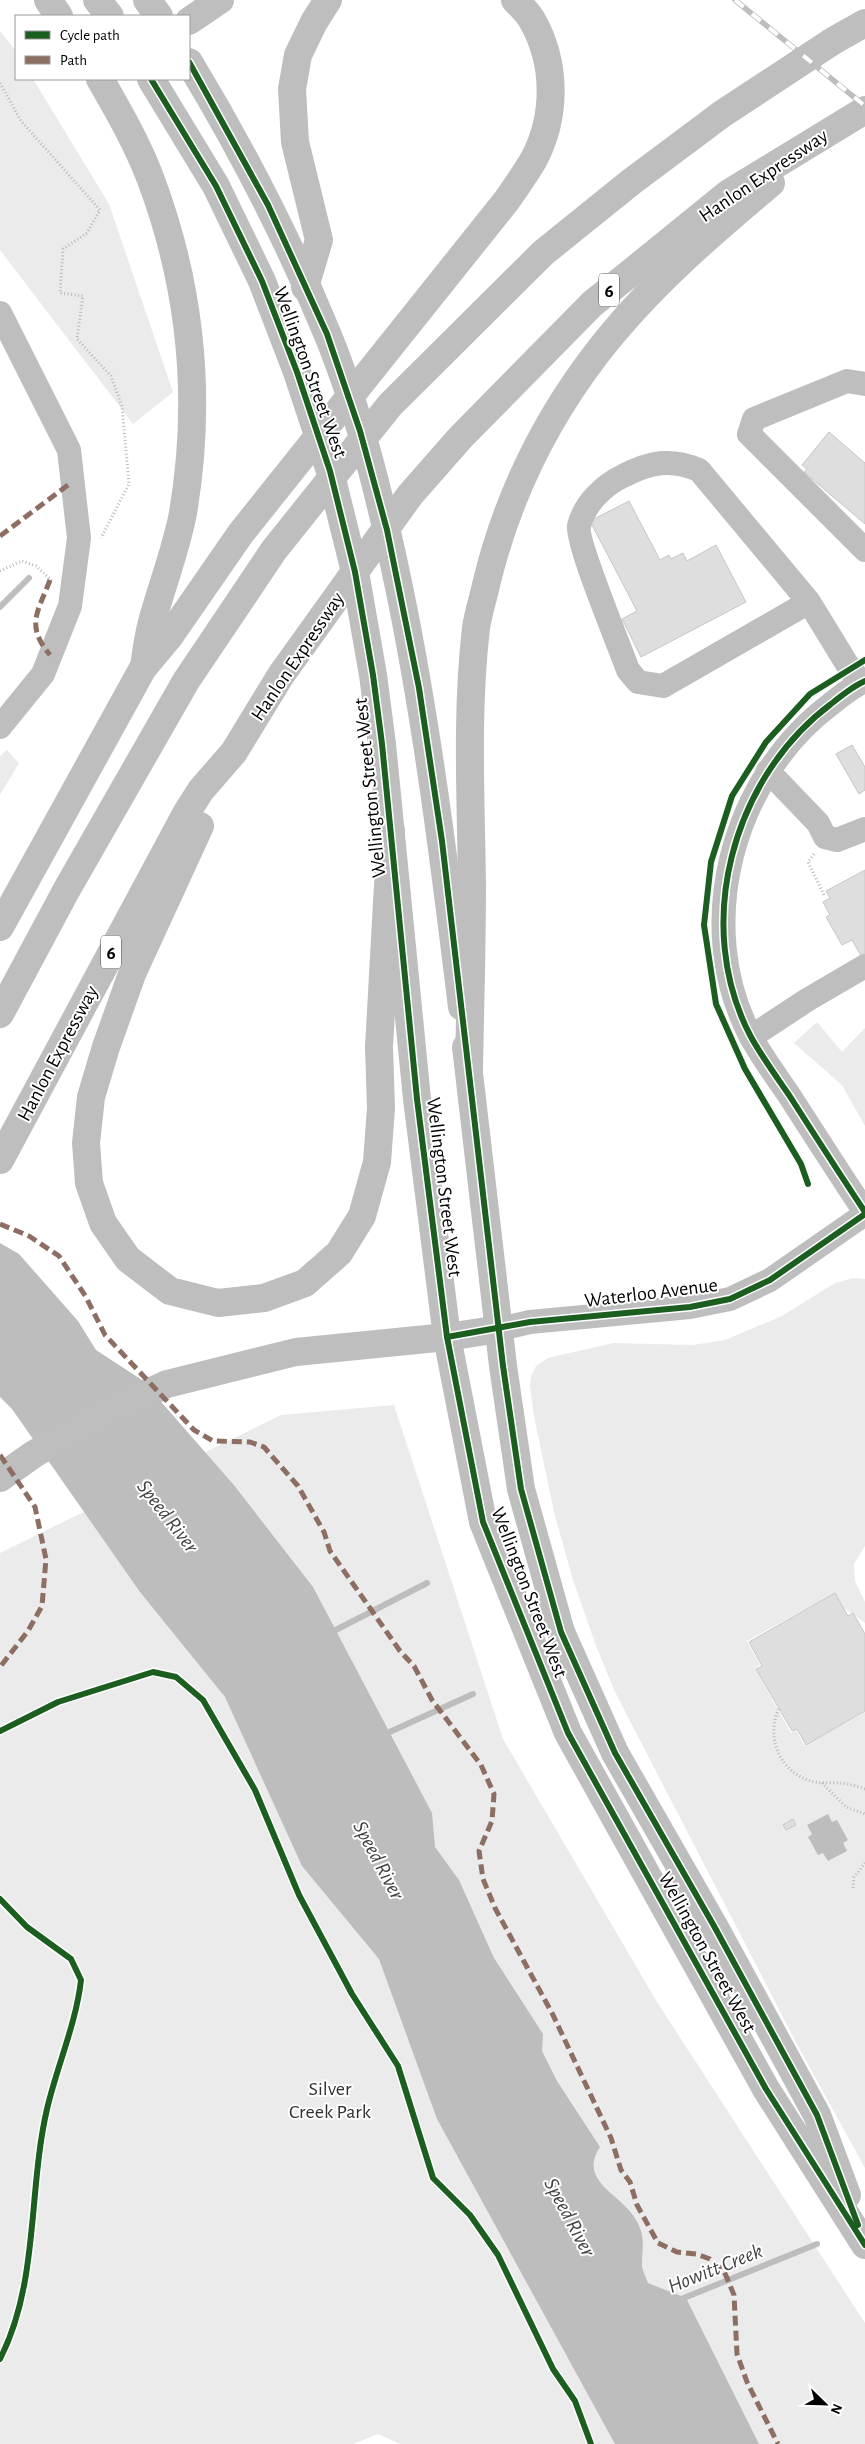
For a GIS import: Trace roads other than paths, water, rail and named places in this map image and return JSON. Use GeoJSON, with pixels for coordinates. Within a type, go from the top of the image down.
{"type":"FeatureCollection","features":[{"type":"Feature","properties":{"kind":"main road"},"geometry":{"type":"LineString","coordinates":[[48,0],[58,15]]}},
{"type":"Feature","properties":{"kind":"main road"},"geometry":{"type":"LineString","coordinates":[[97,0],[109,15]]}},
{"type":"Feature","properties":{"kind":"main road"},"geometry":{"type":"LineString","coordinates":[[146,0],[158,15]]}},
{"type":"Feature","properties":{"kind":"main road"},"geometry":{"type":"LineString","coordinates":[[190,20],[220,0]]}},
{"type":"Feature","properties":{"kind":"main road"},"geometry":{"type":"LineString","coordinates":[[305,286],[319,240],[295,142],[292,89],[298,55],[314,22],[328,0]]}},
{"type":"Feature","properties":{"kind":"main road"},"geometry":{"type":"LineString","coordinates":[[0,927],[143,668],[169,637],[241,533],[507,200],[534,158],[546,125],[551,101],[550,76],[547,52],[532,19],[515,0]]}},
{"type":"Feature","properties":{"kind":"main road"},"geometry":{"type":"LineString","coordinates":[[0,1014],[67,889],[186,681],[274,550],[390,404],[543,254],[631,182],[722,114],[833,41],[865,23]]}},
{"type":"Feature","properties":{"kind":"main road","name":"Wellington Street West"},"geometry":{"type":"LineString","coordinates":[[190,64],[250,169],[327,334],[360,431],[382,512],[408,630],[442,841],[521,1489],[561,1632],[615,1753],[714,1926],[817,2114],[865,2244]]}},
{"type":"Feature","properties":{"kind":"main road"},"geometry":{"type":"LineString","coordinates":[[101,80],[128,127],[151,179],[166,224],[182,288],[190,344],[193,401],[191,448],[182,514],[170,569],[151,623],[143,668]]}},
{"type":"Feature","properties":{"kind":"main road","name":"Wellington Street West"},"geometry":{"type":"LineString","coordinates":[[152,80],[216,186],[262,281],[297,372],[330,471],[350,554],[373,675],[391,831],[417,1099],[447,1337],[483,1522],[568,1733],[766,2090],[865,2244]]}},
{"type":"Feature","properties":{"kind":"main road"},"geometry":{"type":"LineString","coordinates":[[469,1070],[472,887],[469,715],[476,626],[493,556],[512,498],[537,446],[564,400],[596,354],[629,314],[664,277],[854,116]]}},
{"type":"Feature","properties":{"kind":"main road","name":"Hanlon Expressway"},"geometry":{"type":"LineString","coordinates":[[0,1160],[187,812],[201,790],[234,752],[280,675],[410,495],[460,438],[592,304],[728,193],[854,116]]}},
{"type":"Feature","properties":{"kind":"main road"},"geometry":{"type":"LineString","coordinates":[[234,752],[132,974],[106,1047],[91,1097],[86,1143],[89,1183],[104,1223],[128,1259],[170,1291],[218,1303],[264,1298],[306,1283],[339,1253],[362,1216],[377,1162],[380,1108],[379,1047],[391,831]]}},
{"type":"Feature","properties":{"kind":"main road","name":"Waterloo Avenue"},"geometry":{"type":"LineString","coordinates":[[0,1478],[34,1454],[108,1411],[167,1384],[209,1372],[296,1352],[447,1337],[500,1329]]}},
{"type":"Feature","properties":{"kind":"street"},"geometry":{"type":"LineString","coordinates":[[0,313],[69,450],[79,538],[70,606],[43,674],[0,727]]}},
{"type":"Feature","properties":{"kind":"street"},"geometry":{"type":"LineString","coordinates":[[865,384],[847,382],[754,420],[749,434],[865,550]]}},
{"type":"Feature","properties":{"kind":"street"},"geometry":{"type":"LineString","coordinates":[[809,602],[663,686],[638,682],[628,670],[584,550],[579,528],[583,513],[607,484],[644,465],[682,463],[699,470],[809,602],[850,669],[864,681],[808,722],[788,744],[768,771],[751,801],[731,854],[725,894],[725,933],[730,976],[751,1037],[865,1213]]}},
{"type":"Feature","properties":{"kind":"street"},"geometry":{"type":"LineString","coordinates":[[768,771],[818,823],[825,837],[836,840],[865,829]]}},
{"type":"Feature","properties":{"kind":"street"},"geometry":{"type":"LineString","coordinates":[[751,1037],[807,1000],[865,966]]}},
{"type":"Feature","properties":{"kind":"street","name":"Waterloo Avenue"},"geometry":{"type":"LineString","coordinates":[[500,1329],[530,1322],[690,1307],[730,1299],[770,1280],[865,1213]]}},
{"type":"Feature","properties":{"kind":"water","name":"Speed River"},"geometry":{"type":"Polygon","coordinates":[[[0,1243],[19,1254],[78,1321],[96,1350],[142,1380],[233,1484],[313,1587],[432,1813],[435,1847],[459,1880],[494,1958],[543,2034],[542,2051],[557,2081],[600,2147],[594,2159],[594,2170],[598,2179],[629,2211],[639,2226],[643,2242],[642,2267],[648,2283],[686,2298],[759,2444],[615,2444],[437,2119],[379,1959],[302,1866],[225,1697],[140,1592],[12,1409],[0,1397],[0,1243]]]}},
{"type":"Feature","properties":{"kind":"water"},"geometry":{"type":"Polygon","coordinates":[[[828,1814],[832,1822],[837,1820],[848,1840],[843,1843],[847,1851],[828,1861],[823,1853],[818,1855],[808,1837],[812,1834],[807,1825],[828,1814]]]}},
{"type":"Feature","properties":{"kind":"waterway"},"geometry":{"type":"LineString","coordinates":[[0,607],[29,578]]}},
{"type":"Feature","properties":{"kind":"waterway"},"geometry":{"type":"LineString","coordinates":[[328,1634],[427,1583]]}},
{"type":"Feature","properties":{"kind":"waterway"},"geometry":{"type":"LineString","coordinates":[[383,1735],[473,1694]]}},
{"type":"Feature","properties":{"kind":"waterway","name":"Howitt Creek"},"geometry":{"type":"LineString","coordinates":[[679,2300],[817,2244]]}},
{"type":"Feature","properties":{"kind":"railway"},"geometry":{"type":"LineString","coordinates":[[735,0],[865,106]]}},
{"type":"Feature","properties":{"kind":"park label","name":"Silver Creek Park"},"geometry":{"type":"Point","coordinates":[330,2100]}}]}
